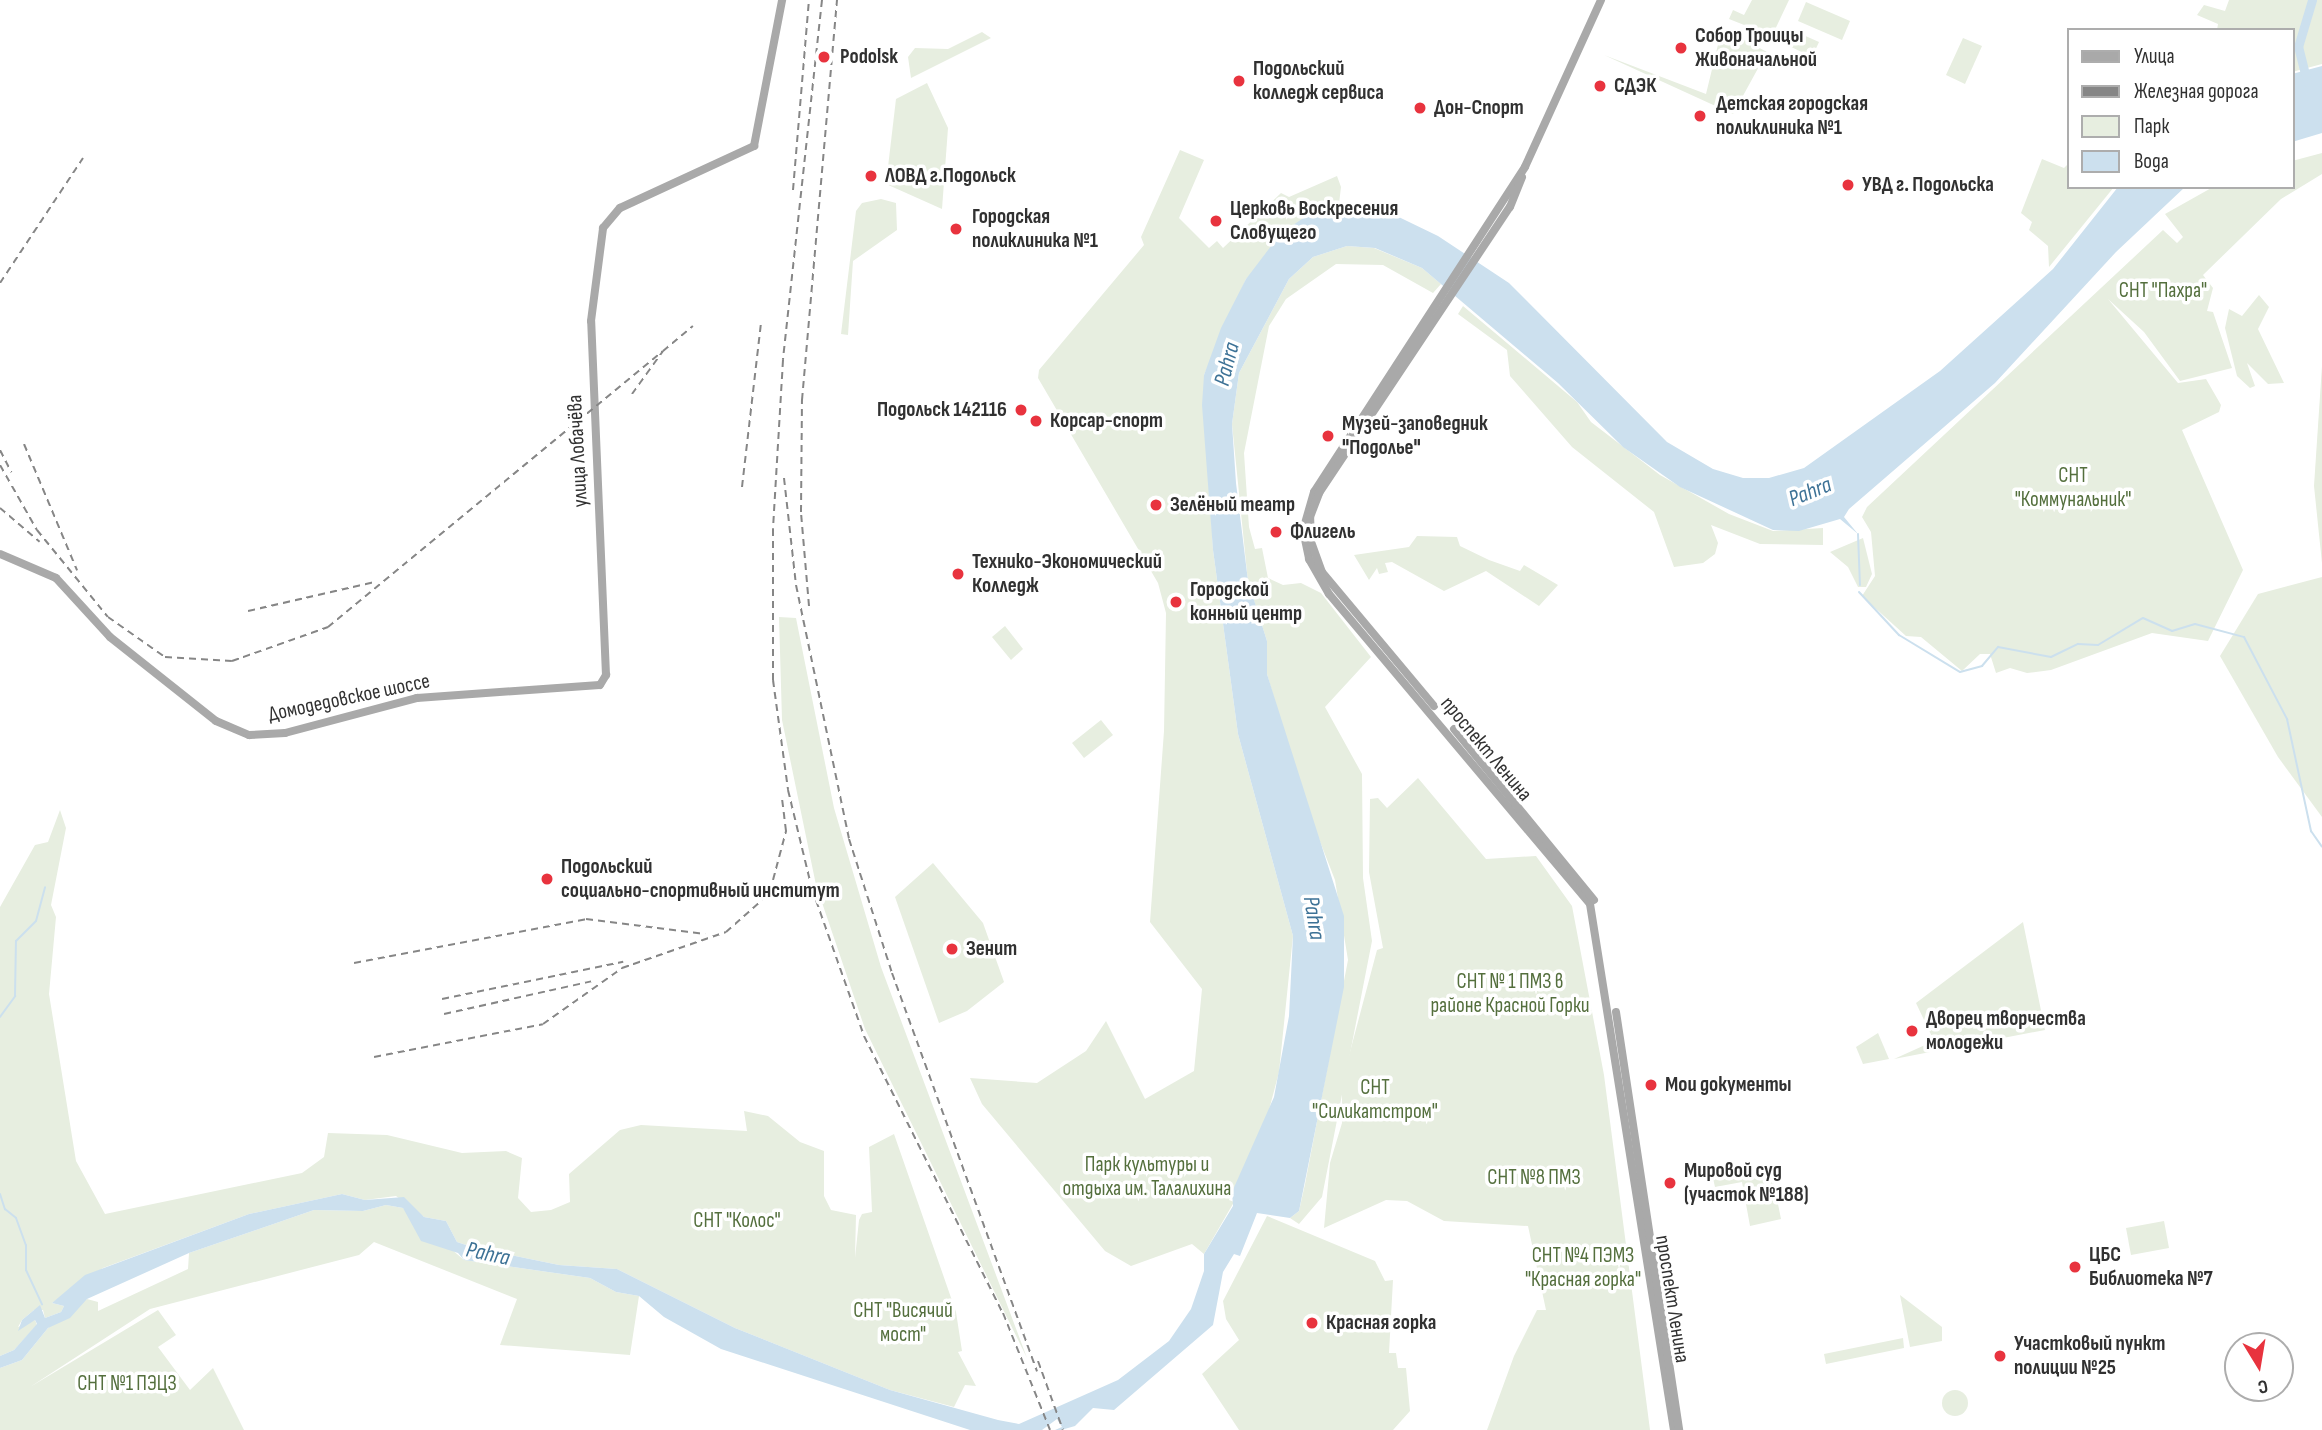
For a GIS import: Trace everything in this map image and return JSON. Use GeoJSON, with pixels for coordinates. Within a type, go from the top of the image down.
{"type":"FeatureCollection","features":[{"type":"Feature","properties":{"kind":"main road","name":"улица Лобачёва"},"geometry":{"type":"LineString","coordinates":[[600,685],[606,675],[591,321],[609,216],[754,146],[782,0]]}},
{"type":"Feature","properties":{"kind":"main road","name":"проспект Ленина"},"geometry":{"type":"LineString","coordinates":[[1601,0],[1506,206],[1320,493],[1310,517],[1311,542],[1335,589],[1583,880],[1595,902],[1679,1430]]}},
{"type":"Feature","properties":{"kind":"main road","name":"проспект Ленина"},"geometry":{"type":"LineString","coordinates":[[1410,352],[1314,492],[1303,517],[1304,542],[1329,594],[1590,904],[1674,1430]]}},
{"type":"Feature","properties":{"kind":"main road","name":"Домодедовское шоссе"},"geometry":{"type":"LineString","coordinates":[[0,554],[56,578],[110,637],[216,722],[249,735],[285,733],[417,698],[600,685]]}},
{"type":"Feature","properties":{"kind":"green space"},"geometry":{"type":"Polygon","coordinates":[[[1752,0],[1789,0],[1772,36],[1729,19],[1733,10],[1744,15],[1752,0]]]}},
{"type":"Feature","properties":{"kind":"green space"},"geometry":{"type":"Polygon","coordinates":[[[2229,0],[2322,0],[2322,64],[2294,71],[2294,28],[2217,28],[2218,24],[2197,15],[2204,5],[2225,11],[2229,0]]]}},
{"type":"Feature","properties":{"kind":"green space"},"geometry":{"type":"Polygon","coordinates":[[[1806,2],[1850,21],[1842,40],[1798,21],[1806,2]]]}},
{"type":"Feature","properties":{"kind":"green space"},"geometry":{"type":"Polygon","coordinates":[[[1722,28],[1767,52],[1733,114],[1604,55],[1706,94],[1722,28]]]}},
{"type":"Feature","properties":{"kind":"green space"},"geometry":{"type":"Polygon","coordinates":[[[1792,30],[1819,42],[1812,57],[1785,44],[1792,30]]]}},
{"type":"Feature","properties":{"kind":"green space"},"geometry":{"type":"Polygon","coordinates":[[[982,32],[991,38],[911,78],[908,57],[915,48],[948,49],[982,32]]]}},
{"type":"Feature","properties":{"kind":"green space"},"geometry":{"type":"Polygon","coordinates":[[[1963,38],[1982,46],[1965,84],[1946,75],[1963,38]]]}},
{"type":"Feature","properties":{"kind":"green space"},"geometry":{"type":"Polygon","coordinates":[[[927,83],[948,128],[942,209],[886,184],[896,99],[927,83]]]}},
{"type":"Feature","properties":{"kind":"green space","name":"Парк культуры и отдыха им. Талалихина"},"geometry":{"type":"Polygon","coordinates":[[[1180,150],[1204,160],[1179,218],[1209,248],[1217,241],[1223,248],[1281,193],[1289,197],[1337,176],[1341,187],[1339,204],[1317,209],[1246,279],[1204,375],[1213,550],[1238,734],[1293,936],[1279,1072],[1268,1114],[1229,1200],[1234,1202],[1204,1254],[1192,1244],[1131,1266],[1105,1251],[982,1104],[970,1078],[1037,1083],[1086,1051],[1106,1021],[1145,1099],[1194,1071],[1202,989],[1150,922],[1164,731],[1166,613],[1158,583],[1038,378],[1039,370],[1144,245],[1141,237],[1180,150]]]}},
{"type":"Feature","properties":{"kind":"green space","name":"СНТ \"Коммунальник\""},"geometry":{"type":"Polygon","coordinates":[[[2322,153],[2322,174],[2281,199],[2203,275],[2213,288],[2207,311],[2213,312],[2232,368],[2180,381],[2144,332],[2108,299],[2178,383],[2206,379],[2221,405],[2219,412],[2182,430],[2243,570],[2208,641],[2152,633],[2051,670],[2027,673],[2010,668],[1996,673],[1990,654],[1980,654],[1962,671],[1921,637],[1906,636],[1862,596],[1875,576],[1871,532],[1862,517],[1867,507],[2163,230],[2177,243],[2183,237],[2165,214],[2209,189],[2294,189],[2294,160],[2322,153]]]}},
{"type":"Feature","properties":{"kind":"green space"},"geometry":{"type":"Polygon","coordinates":[[[2042,159],[2064,168],[2066,166],[2066,189],[2112,189],[2049,267],[2048,246],[2029,230],[2032,222],[2021,213],[2042,159]]]}},
{"type":"Feature","properties":{"kind":"green space"},"geometry":{"type":"Polygon","coordinates":[[[881,199],[896,203],[897,230],[853,261],[848,335],[841,334],[856,211],[862,203],[881,199]]]}},
{"type":"Feature","properties":{"kind":"green space"},"geometry":{"type":"Polygon","coordinates":[[[1347,246],[1374,248],[1422,268],[1441,284],[1433,293],[1383,265],[1336,264],[1286,299],[1269,326],[1244,453],[1249,527],[1255,549],[1262,548],[1268,578],[1283,585],[1301,583],[1321,593],[1371,657],[1325,707],[1362,774],[1363,878],[1372,941],[1322,1197],[1299,1224],[1290,1218],[1299,1211],[1348,960],[1335,880],[1303,798],[1267,674],[1267,641],[1248,582],[1232,424],[1239,373],[1289,279],[1313,257],[1347,246]]]}},
{"type":"Feature","properties":{"kind":"green space"},"geometry":{"type":"Polygon","coordinates":[[[2259,295],[2269,307],[2258,329],[2284,383],[2268,384],[2247,363],[2255,386],[2250,388],[2237,376],[2225,328],[2229,309],[2242,316],[2259,295]]]}},
{"type":"Feature","properties":{"kind":"green space"},"geometry":{"type":"Polygon","coordinates":[[[1463,306],[1577,402],[1591,422],[1660,475],[1729,514],[1773,531],[1823,528],[1823,545],[1760,544],[1711,525],[1718,543],[1715,554],[1703,563],[1674,567],[1654,512],[1572,447],[1510,376],[1507,350],[1458,314],[1463,306]]]}},
{"type":"Feature","properties":{"kind":"green space"},"geometry":{"type":"Polygon","coordinates":[[[2322,366],[2322,563],[2314,486],[2322,366]]]}},
{"type":"Feature","properties":{"kind":"green space"},"geometry":{"type":"Polygon","coordinates":[[[1417,536],[1457,537],[1460,546],[1489,560],[1520,571],[1524,565],[1558,585],[1539,606],[1486,571],[1444,591],[1392,562],[1385,563],[1388,572],[1379,574],[1377,568],[1369,580],[1354,555],[1409,547],[1417,536]]]}},
{"type":"Feature","properties":{"kind":"green space"},"geometry":{"type":"Polygon","coordinates":[[[1863,538],[1872,574],[1866,587],[1858,587],[1848,567],[1830,552],[1863,538]]]}},
{"type":"Feature","properties":{"kind":"green space"},"geometry":{"type":"Polygon","coordinates":[[[2322,577],[2322,817],[2278,757],[2220,656],[2258,594],[2322,577]]]}},
{"type":"Feature","properties":{"kind":"green space"},"geometry":{"type":"Polygon","coordinates":[[[779,617],[796,618],[834,808],[881,967],[1027,1358],[865,1029],[816,885],[782,720],[779,617]]]}},
{"type":"Feature","properties":{"kind":"green space"},"geometry":{"type":"Polygon","coordinates":[[[1005,626],[1023,649],[1011,660],[992,637],[1005,626]]]}},
{"type":"Feature","properties":{"kind":"green space"},"geometry":{"type":"Polygon","coordinates":[[[1101,720],[1113,735],[1084,758],[1072,743],[1101,720]]]}},
{"type":"Feature","properties":{"kind":"green space"},"geometry":{"type":"Polygon","coordinates":[[[1418,778],[1486,859],[1536,856],[1572,906],[1604,1075],[1650,1430],[1487,1430],[1514,1356],[1537,1310],[1546,1310],[1528,1226],[1444,1221],[1407,1201],[1386,1200],[1324,1228],[1330,1163],[1342,1123],[1342,1082],[1377,950],[1383,948],[1369,872],[1370,799],[1378,798],[1387,808],[1418,778]]]}},
{"type":"Feature","properties":{"kind":"green space"},"geometry":{"type":"Polygon","coordinates":[[[60,810],[66,828],[51,905],[56,917],[49,994],[76,1161],[105,1214],[302,1173],[324,1157],[328,1133],[387,1135],[462,1153],[506,1151],[522,1158],[518,1198],[531,1212],[551,1210],[570,1202],[569,1174],[620,1130],[641,1125],[747,1131],[744,1111],[768,1116],[800,1142],[824,1151],[824,1196],[831,1210],[856,1215],[855,1258],[859,1220],[862,1214],[872,1212],[869,1147],[894,1134],[956,1312],[962,1351],[958,1352],[976,1386],[965,1385],[954,1407],[890,1390],[735,1328],[617,1269],[559,1265],[472,1247],[457,1242],[446,1221],[424,1217],[396,1196],[365,1200],[342,1194],[249,1214],[103,1268],[52,1303],[64,1306],[61,1312],[45,1318],[43,1310],[34,1310],[22,1320],[18,1327],[35,1320],[37,1325],[14,1350],[0,1356],[0,907],[35,845],[48,842],[60,810]]]}},
{"type":"Feature","properties":{"kind":"green space","name":"Зенит"},"geometry":{"type":"Polygon","coordinates":[[[933,863],[983,923],[1004,982],[967,1011],[939,1023],[895,897],[933,863]]]}},
{"type":"Feature","properties":{"kind":"green space"},"geometry":{"type":"Polygon","coordinates":[[[2023,922],[2045,1030],[1894,1059],[1934,1041],[1916,1003],[2023,922]]]}},
{"type":"Feature","properties":{"kind":"green space"},"geometry":{"type":"Polygon","coordinates":[[[1878,1033],[1889,1059],[1863,1064],[1856,1047],[1878,1033]]]}},
{"type":"Feature","properties":{"kind":"green space"},"geometry":{"type":"Polygon","coordinates":[[[1729,1166],[1755,1173],[1771,1169],[1781,1219],[1750,1226],[1742,1182],[1715,1187],[1711,1170],[1729,1166]]]}},
{"type":"Feature","properties":{"kind":"green space","name":"СНТ №1 ПЭЦЗ"},"geometry":{"type":"Polygon","coordinates":[[[386,1205],[403,1208],[464,1260],[590,1278],[616,1292],[639,1296],[630,1355],[500,1345],[517,1299],[374,1242],[359,1255],[150,1309],[30,1387],[158,1310],[176,1335],[158,1347],[190,1390],[213,1368],[244,1430],[0,1430],[0,1368],[22,1360],[48,1328],[87,1299],[98,1302],[98,1311],[188,1269],[189,1253],[314,1210],[363,1211],[386,1205]]]}},
{"type":"Feature","properties":{"kind":"green space","name":"Красная горка"},"geometry":{"type":"Polygon","coordinates":[[[1267,1216],[1375,1261],[1385,1281],[1393,1280],[1389,1353],[1396,1353],[1398,1368],[1406,1368],[1410,1411],[1393,1430],[1239,1430],[1202,1374],[1239,1340],[1226,1319],[1223,1301],[1267,1216]]]}},
{"type":"Feature","properties":{"kind":"green space"},"geometry":{"type":"Polygon","coordinates":[[[2164,1221],[2169,1248],[2131,1255],[2126,1228],[2164,1221]]]}},
{"type":"Feature","properties":{"kind":"green space"},"geometry":{"type":"Polygon","coordinates":[[[1900,1295],[1942,1327],[1942,1341],[1910,1347],[1900,1295]]]}},
{"type":"Feature","properties":{"kind":"green space"},"geometry":{"type":"Polygon","coordinates":[[[1903,1338],[1904,1348],[1826,1364],[1824,1354],[1903,1338]]]}},
{"type":"Feature","properties":{"kind":"green space"},"geometry":{"type":"Polygon","coordinates":[[[1955,1390],[1964,1394],[1968,1403],[1964,1412],[1955,1416],[1946,1412],[1942,1403],[1946,1394],[1955,1390]]]}},
{"type":"Feature","properties":{"kind":"water"},"geometry":{"type":"Polygon","coordinates":[[[2322,66],[2322,133],[2294,141],[2294,73],[2322,66]]]}},
{"type":"Feature","properties":{"kind":"water","name":"Pahra"},"geometry":{"type":"Polygon","coordinates":[[[2116,189],[2183,189],[2116,252],[1995,383],[1849,509],[1844,517],[1858,534],[1840,519],[1799,531],[1773,530],[1680,487],[1623,447],[1558,383],[1422,268],[1375,248],[1347,246],[1313,257],[1289,279],[1239,373],[1232,424],[1236,483],[1248,581],[1267,641],[1267,674],[1344,916],[1344,987],[1299,1211],[1290,1218],[1257,1213],[1240,1256],[1234,1254],[1223,1272],[1213,1325],[1114,1410],[1093,1408],[1075,1426],[1061,1430],[1055,1430],[1062,1427],[1057,1419],[1042,1430],[970,1430],[721,1349],[664,1317],[639,1296],[616,1292],[590,1278],[464,1260],[458,1253],[421,1241],[403,1208],[386,1205],[363,1211],[314,1210],[189,1253],[87,1299],[70,1318],[48,1328],[22,1360],[0,1368],[0,1356],[14,1350],[37,1324],[35,1320],[18,1331],[22,1320],[40,1305],[45,1318],[61,1312],[64,1306],[52,1303],[85,1275],[249,1214],[342,1194],[365,1200],[404,1197],[424,1217],[446,1221],[457,1242],[472,1247],[559,1265],[617,1269],[735,1328],[890,1390],[998,1420],[1019,1424],[1118,1380],[1169,1341],[1191,1309],[1204,1271],[1204,1254],[1233,1206],[1232,1192],[1274,1097],[1289,1016],[1293,936],[1238,734],[1213,550],[1202,405],[1204,375],[1221,328],[1246,279],[1281,233],[1317,209],[1340,204],[1376,206],[1438,236],[1509,283],[1667,442],[1713,469],[1743,478],[1769,478],[1804,468],[1940,371],[2053,269],[2116,189]]]}},
{"type":"Feature","properties":{"kind":"waterway"},"geometry":{"type":"LineString","coordinates":[[2307,82],[2298,47],[2312,0]]}},
{"type":"Feature","properties":{"kind":"waterway"},"geometry":{"type":"LineString","coordinates":[[1858,534],[1860,585]]}},
{"type":"Feature","properties":{"kind":"waterway"},"geometry":{"type":"LineString","coordinates":[[1859,592],[1899,635],[1960,672],[1982,666],[1998,647],[2051,657],[2078,644],[2098,645],[2143,618],[2172,631],[2195,624],[2244,637],[2287,719],[2311,831],[2322,847]]}},
{"type":"Feature","properties":{"kind":"waterway"},"geometry":{"type":"LineString","coordinates":[[0,1017],[15,996],[16,941],[36,921],[45,887]]}},
{"type":"Feature","properties":{"kind":"waterway"},"geometry":{"type":"LineString","coordinates":[[0,1194],[5,1209],[16,1218],[26,1245],[26,1270],[42,1305]]}},
{"type":"Feature","properties":{"kind":"railway"},"geometry":{"type":"LineString","coordinates":[[793,190],[809,0]]}},
{"type":"Feature","properties":{"kind":"railway"},"geometry":{"type":"LineString","coordinates":[[822,0],[783,360],[773,529],[773,680],[788,790],[812,889],[864,1036],[1003,1313],[1050,1430]]}},
{"type":"Feature","properties":{"kind":"railway"},"geometry":{"type":"LineString","coordinates":[[809,606],[801,512],[802,400],[837,0]]}},
{"type":"Feature","properties":{"kind":"railway"},"geometry":{"type":"LineString","coordinates":[[0,283],[83,158]]}},
{"type":"Feature","properties":{"kind":"railway"},"geometry":{"type":"LineString","coordinates":[[742,487],[761,323]]}},
{"type":"Feature","properties":{"kind":"railway"},"geometry":{"type":"LineString","coordinates":[[632,394],[663,351],[693,326]]}},
{"type":"Feature","properties":{"kind":"railway"},"geometry":{"type":"LineString","coordinates":[[0,465],[37,530],[108,617],[165,657],[232,661],[328,627],[663,351]]}},
{"type":"Feature","properties":{"kind":"railway"},"geometry":{"type":"LineString","coordinates":[[24,444],[77,570]]}},
{"type":"Feature","properties":{"kind":"railway"},"geometry":{"type":"LineString","coordinates":[[0,450],[11,472]]}},
{"type":"Feature","properties":{"kind":"railway"},"geometry":{"type":"LineString","coordinates":[[784,478],[796,585],[849,839],[892,973],[1037,1371]]}},
{"type":"Feature","properties":{"kind":"railway"},"geometry":{"type":"LineString","coordinates":[[0,508],[40,542]]}},
{"type":"Feature","properties":{"kind":"railway"},"geometry":{"type":"LineString","coordinates":[[248,611],[375,582]]}},
{"type":"Feature","properties":{"kind":"railway"},"geometry":{"type":"LineString","coordinates":[[374,1057],[543,1024],[622,968],[726,932],[762,900],[773,880],[786,831],[782,799]]}},
{"type":"Feature","properties":{"kind":"railway"},"geometry":{"type":"LineString","coordinates":[[354,963],[586,919],[705,934]]}},
{"type":"Feature","properties":{"kind":"railway"},"geometry":{"type":"LineString","coordinates":[[442,999],[623,962]]}},
{"type":"Feature","properties":{"kind":"railway"},"geometry":{"type":"LineString","coordinates":[[444,1014],[593,981]]}},
{"type":"Feature","properties":{"kind":"railway"},"geometry":{"type":"LineString","coordinates":[[1038,1361],[1063,1430]]}},
{"type":"Feature","properties":{"kind":"place","name":"Собор Троицы Живоначальной"},"geometry":{"type":"Point","coordinates":[1681,48]}},
{"type":"Feature","properties":{"kind":"place","name":"Podolsk"},"geometry":{"type":"Point","coordinates":[824,57]}},
{"type":"Feature","properties":{"kind":"place","name":"Подольский колледж сервиса"},"geometry":{"type":"Point","coordinates":[1239,81]}},
{"type":"Feature","properties":{"kind":"place","name":"СДЭК"},"geometry":{"type":"Point","coordinates":[1600,86]}},
{"type":"Feature","properties":{"kind":"place","name":"Дон-Спорт"},"geometry":{"type":"Point","coordinates":[1420,108]}},
{"type":"Feature","properties":{"kind":"place","name":"Детская городская поликлиника №1"},"geometry":{"type":"Point","coordinates":[1700,116]}},
{"type":"Feature","properties":{"kind":"place","name":"ЛОВД г.Подольск"},"geometry":{"type":"Point","coordinates":[871,176]}},
{"type":"Feature","properties":{"kind":"place","name":"УВД г. Подольска"},"geometry":{"type":"Point","coordinates":[1848,185]}},
{"type":"Feature","properties":{"kind":"place","name":"Церковь Воскресения Словущего"},"geometry":{"type":"Point","coordinates":[1216,221]}},
{"type":"Feature","properties":{"kind":"place","name":"Городская поликлиника №1"},"geometry":{"type":"Point","coordinates":[956,229]}},
{"type":"Feature","properties":{"kind":"place","name":"Подольск 142116"},"geometry":{"type":"Point","coordinates":[1021,410]}},
{"type":"Feature","properties":{"kind":"place","name":"Корсар-спорт"},"geometry":{"type":"Point","coordinates":[1036,421]}},
{"type":"Feature","properties":{"kind":"place","name":"Музей-заповедник \"Подолье\""},"geometry":{"type":"Point","coordinates":[1328,436]}},
{"type":"Feature","properties":{"kind":"place","name":"Зелёный театр"},"geometry":{"type":"Point","coordinates":[1156,505]}},
{"type":"Feature","properties":{"kind":"place","name":"Флигель"},"geometry":{"type":"Point","coordinates":[1276,532]}},
{"type":"Feature","properties":{"kind":"place","name":"Технико-Экономический Колледж"},"geometry":{"type":"Point","coordinates":[958,574]}},
{"type":"Feature","properties":{"kind":"place","name":"Городской конный центр"},"geometry":{"type":"Point","coordinates":[1176,602]}},
{"type":"Feature","properties":{"kind":"place","name":"Подольский социально-спортивный институт"},"geometry":{"type":"Point","coordinates":[547,879]}},
{"type":"Feature","properties":{"kind":"place","name":"Зенит"},"geometry":{"type":"Point","coordinates":[952,949]}},
{"type":"Feature","properties":{"kind":"place","name":"Дворец творчества молодежи"},"geometry":{"type":"Point","coordinates":[1912,1031]}},
{"type":"Feature","properties":{"kind":"place","name":"Мои документы"},"geometry":{"type":"Point","coordinates":[1651,1085]}},
{"type":"Feature","properties":{"kind":"place","name":"Мировой суд (участок №188)"},"geometry":{"type":"Point","coordinates":[1670,1183]}},
{"type":"Feature","properties":{"kind":"place","name":"ЦБС Библиотека №7"},"geometry":{"type":"Point","coordinates":[2075,1267]}},
{"type":"Feature","properties":{"kind":"place","name":"Красная горка"},"geometry":{"type":"Point","coordinates":[1312,1323]}},
{"type":"Feature","properties":{"kind":"place","name":"Участковый пункт полиции №25"},"geometry":{"type":"Point","coordinates":[2000,1356]}},
{"type":"Feature","properties":{"kind":"park label","name":"СНТ \"Пахра\""},"geometry":{"type":"Point","coordinates":[2163,291]}},
{"type":"Feature","properties":{"kind":"park label","name":"СНТ № 1 ПМЗ в районе Красной Горки"},"geometry":{"type":"Point","coordinates":[1510,994]}},
{"type":"Feature","properties":{"kind":"park label","name":"СНТ \"Силикатстром\""},"geometry":{"type":"Point","coordinates":[1375,1100]}},
{"type":"Feature","properties":{"kind":"park label","name":"СНТ №8 ПМЗ"},"geometry":{"type":"Point","coordinates":[1534,1178]}},
{"type":"Feature","properties":{"kind":"park label","name":"СНТ \"Колос\""},"geometry":{"type":"Point","coordinates":[737,1221]}},
{"type":"Feature","properties":{"kind":"park label","name":"СНТ №4 ПЭМЗ \"Красная горка\""},"geometry":{"type":"Point","coordinates":[1583,1268]}},
{"type":"Feature","properties":{"kind":"park label","name":"СНТ \"Висячий мост\""},"geometry":{"type":"Point","coordinates":[903,1323]}}]}
